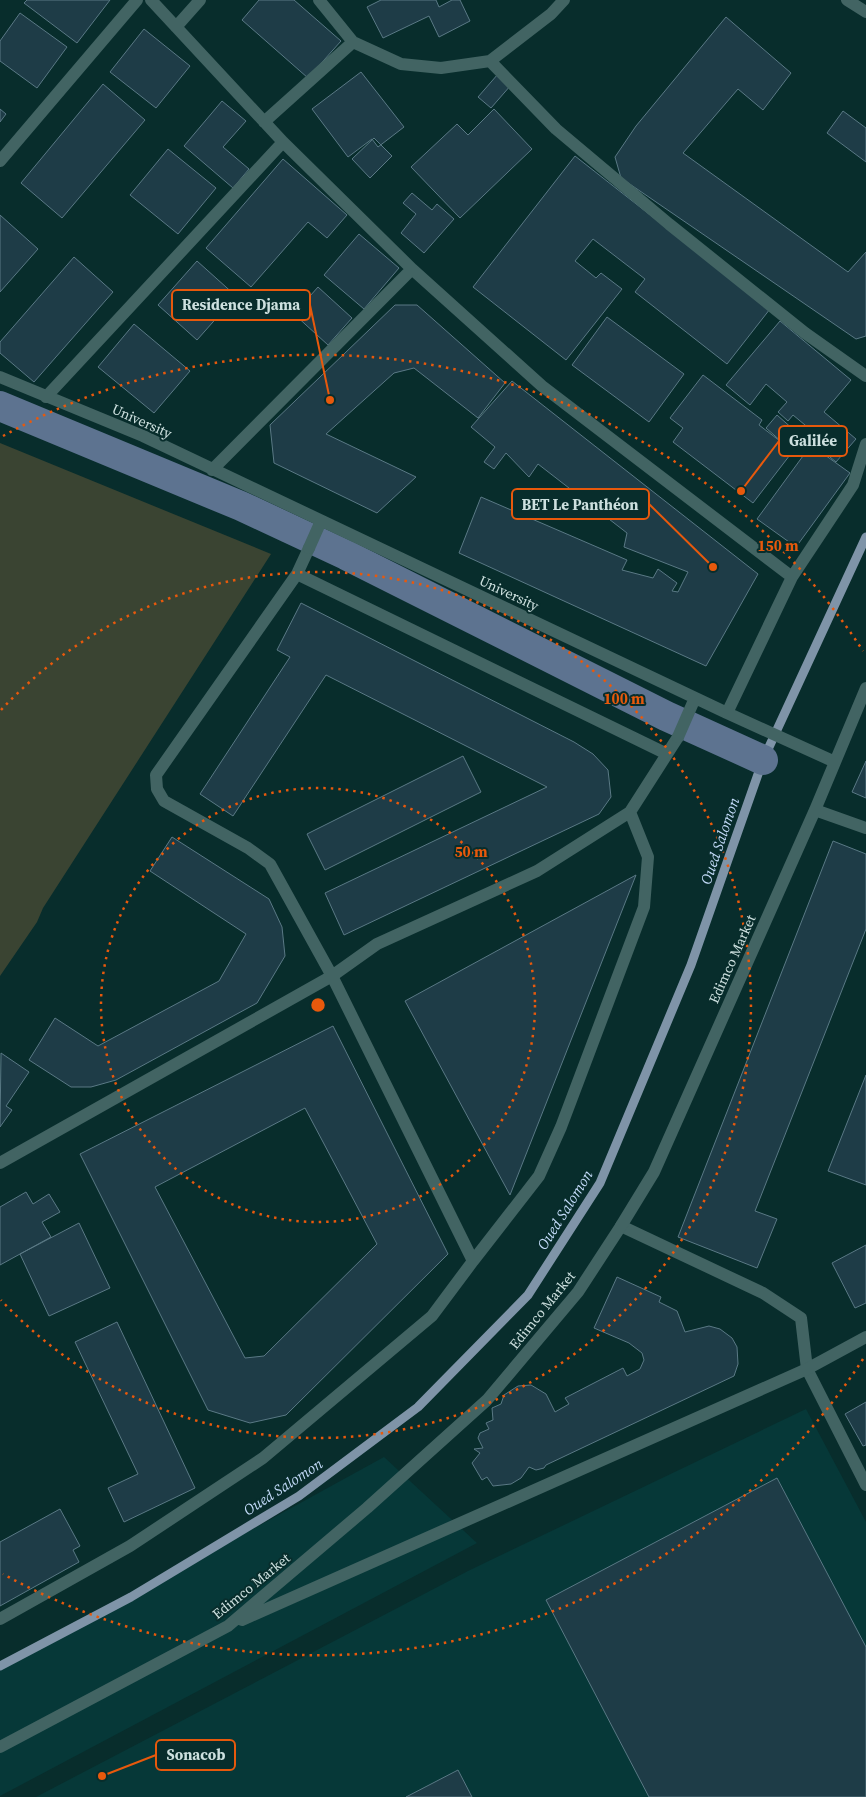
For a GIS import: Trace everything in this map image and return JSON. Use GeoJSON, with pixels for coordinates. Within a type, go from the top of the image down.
{"type":"FeatureCollection","features":[{"type":"Feature","properties":{"kind":"street"},"geometry":{"type":"LineString","coordinates":[[0,160],[137,0]]}},
{"type":"Feature","properties":{"kind":"street"},"geometry":{"type":"LineString","coordinates":[[151,0],[283,142],[412,269],[542,386],[792,577]]}},
{"type":"Feature","properties":{"kind":"street"},"geometry":{"type":"LineString","coordinates":[[176,27],[200,0]]}},
{"type":"Feature","properties":{"kind":"street"},"geometry":{"type":"LineString","coordinates":[[319,0],[353,42],[401,64],[441,68],[490,61],[550,14],[564,0]]}},
{"type":"Feature","properties":{"kind":"street"},"geometry":{"type":"LineString","coordinates":[[847,0],[866,12]]}},
{"type":"Feature","properties":{"kind":"street"},"geometry":{"type":"LineString","coordinates":[[264,122],[353,42]]}},
{"type":"Feature","properties":{"kind":"street"},"geometry":{"type":"LineString","coordinates":[[490,61],[556,129],[661,218],[805,334],[866,376]]}},
{"type":"Feature","properties":{"kind":"street"},"geometry":{"type":"LineString","coordinates":[[46,397],[283,142]]}},
{"type":"Feature","properties":{"kind":"street"},"geometry":{"type":"LineString","coordinates":[[212,470],[412,269]]}},
{"type":"Feature","properties":{"kind":"street","name":"University"},"geometry":{"type":"LineString","coordinates":[[0,377],[142,436],[694,701],[728,713],[835,762]]}},
{"type":"Feature","properties":{"kind":"street"},"geometry":{"type":"LineString","coordinates":[[728,713],[792,577],[853,485],[866,444]]}},
{"type":"Feature","properties":{"kind":"street"},"geometry":{"type":"LineString","coordinates":[[321,521],[296,574],[156,775],[157,789],[164,801],[248,848],[270,864],[332,976],[473,1260]]}},
{"type":"Feature","properties":{"kind":"street"},"geometry":{"type":"LineString","coordinates":[[296,574],[667,754]]}},
{"type":"Feature","properties":{"kind":"street","name":"Edimco Market"},"geometry":{"type":"LineString","coordinates":[[0,1747],[228,1626],[367,1508],[487,1400],[578,1292],[654,1172],[815,810],[866,688]]}},
{"type":"Feature","properties":{"kind":"street"},"geometry":{"type":"LineString","coordinates":[[0,1163],[332,976],[378,944],[537,871],[630,812],[678,737],[694,701]]}},
{"type":"Feature","properties":{"kind":"street"},"geometry":{"type":"LineString","coordinates":[[815,810],[866,828]]}},
{"type":"Feature","properties":{"kind":"street"},"geometry":{"type":"LineString","coordinates":[[0,1619],[130,1546],[262,1458],[432,1316],[539,1176],[561,1127],[644,906],[648,857],[630,812]]}},
{"type":"Feature","properties":{"kind":"street"},"geometry":{"type":"LineString","coordinates":[[621,1226],[764,1293],[802,1318],[807,1369],[866,1485]]}},
{"type":"Feature","properties":{"kind":"street"},"geometry":{"type":"LineString","coordinates":[[228,1626],[807,1369],[866,1337]]}},
{"type":"Feature","properties":{"kind":"shaded area"},"geometry":{"type":"Polygon","coordinates":[[[806,1409],[866,1522],[866,1797],[36,1797],[468,1571],[806,1409]]]}},
{"type":"Feature","properties":{"kind":"shaded area"},"geometry":{"type":"Polygon","coordinates":[[[384,1457],[477,1543],[0,1796],[0,1668],[384,1457]]]}},
{"type":"Feature","properties":{"kind":"green space"},"geometry":{"type":"Polygon","coordinates":[[[0,443],[271,554],[43,908],[37,922],[0,976],[0,443]]]}},
{"type":"Feature","properties":{"kind":"building"},"geometry":{"type":"Polygon","coordinates":[[[27,0],[110,0],[77,43],[24,3],[27,0]]]}},
{"type":"Feature","properties":{"kind":"building"},"geometry":{"type":"Polygon","coordinates":[[[259,0],[294,0],[341,41],[308,78],[242,20],[259,0]]]}},
{"type":"Feature","properties":{"kind":"building"},"geometry":{"type":"Polygon","coordinates":[[[381,0],[436,0],[439,7],[452,0],[460,0],[470,21],[439,37],[429,16],[383,38],[367,7],[381,0]]]}},
{"type":"Feature","properties":{"kind":"building"},"geometry":{"type":"Polygon","coordinates":[[[20,13],[67,47],[37,88],[0,61],[0,41],[20,13]]]}},
{"type":"Feature","properties":{"kind":"building"},"geometry":{"type":"Polygon","coordinates":[[[726,17],[791,73],[763,110],[738,89],[683,153],[848,272],[866,252],[866,336],[856,339],[621,178],[615,157],[636,126],[726,17]]]}},
{"type":"Feature","properties":{"kind":"building"},"geometry":{"type":"Polygon","coordinates":[[[144,29],[190,66],[156,108],[110,72],[144,29]]]}},
{"type":"Feature","properties":{"kind":"building"},"geometry":{"type":"Polygon","coordinates":[[[361,72],[404,127],[378,147],[372,139],[348,157],[312,109],[361,72]]]}},
{"type":"Feature","properties":{"kind":"building"},"geometry":{"type":"Polygon","coordinates":[[[498,74],[511,85],[491,108],[478,97],[498,74]]]}},
{"type":"Feature","properties":{"kind":"building"},"geometry":{"type":"Polygon","coordinates":[[[103,84],[145,120],[62,218],[21,183],[103,84]]]}},
{"type":"Feature","properties":{"kind":"building"},"geometry":{"type":"Polygon","coordinates":[[[222,101],[246,121],[223,147],[249,169],[233,188],[184,146],[222,101]]]}},
{"type":"Feature","properties":{"kind":"building"},"geometry":{"type":"Polygon","coordinates":[[[0,109],[6,114],[0,122],[0,109]]]}},
{"type":"Feature","properties":{"kind":"building"},"geometry":{"type":"Polygon","coordinates":[[[494,109],[532,149],[460,218],[411,167],[457,124],[468,135],[494,109]]]}},
{"type":"Feature","properties":{"kind":"building"},"geometry":{"type":"Polygon","coordinates":[[[843,111],[866,128],[866,162],[827,133],[843,111]]]}},
{"type":"Feature","properties":{"kind":"building"},"geometry":{"type":"Polygon","coordinates":[[[374,138],[392,156],[370,178],[352,159],[374,138]]]}},
{"type":"Feature","properties":{"kind":"building"},"geometry":{"type":"Polygon","coordinates":[[[168,149],[216,188],[178,234],[130,195],[168,149]]]}},
{"type":"Feature","properties":{"kind":"building"},"geometry":{"type":"Polygon","coordinates":[[[575,156],[770,309],[727,364],[635,292],[645,279],[593,239],[575,261],[596,278],[601,273],[622,289],[566,360],[473,287],[575,156]]]}},
{"type":"Feature","properties":{"kind":"building"},"geometry":{"type":"Polygon","coordinates":[[[283,159],[347,215],[327,238],[308,222],[251,287],[206,248],[283,159]]]}},
{"type":"Feature","properties":{"kind":"building"},"geometry":{"type":"Polygon","coordinates":[[[412,193],[432,210],[437,204],[454,219],[424,253],[401,233],[416,214],[403,203],[412,193]]]}},
{"type":"Feature","properties":{"kind":"building"},"geometry":{"type":"Polygon","coordinates":[[[0,215],[38,249],[0,292],[0,215]]]}},
{"type":"Feature","properties":{"kind":"building"},"geometry":{"type":"Polygon","coordinates":[[[359,234],[399,268],[364,309],[324,275],[359,234]]]}},
{"type":"Feature","properties":{"kind":"building"},"geometry":{"type":"Polygon","coordinates":[[[74,257],[113,292],[34,382],[0,353],[0,342],[74,257]]]}},
{"type":"Feature","properties":{"kind":"building"},"geometry":{"type":"Polygon","coordinates":[[[197,261],[236,296],[197,340],[158,305],[197,261]]]}},
{"type":"Feature","properties":{"kind":"building"},"geometry":{"type":"Polygon","coordinates":[[[318,287],[352,318],[328,345],[294,314],[318,287]]]}},
{"type":"Feature","properties":{"kind":"building"},"geometry":{"type":"Polygon","coordinates":[[[395,305],[417,305],[505,383],[478,418],[414,368],[394,373],[326,434],[416,477],[377,513],[274,463],[270,425],[395,305]]]}},
{"type":"Feature","properties":{"kind":"building"},"geometry":{"type":"Polygon","coordinates":[[[607,317],[684,374],[649,422],[572,365],[607,317]]]}},
{"type":"Feature","properties":{"kind":"building"},"geometry":{"type":"Polygon","coordinates":[[[780,321],[851,380],[824,412],[856,439],[836,462],[806,437],[811,430],[793,415],[788,421],[778,412],[787,402],[766,384],[750,405],[726,385],[780,321]]]}},
{"type":"Feature","properties":{"kind":"building"},"geometry":{"type":"Polygon","coordinates":[[[134,324],[190,371],[154,413],[98,367],[134,324]]]}},
{"type":"Feature","properties":{"kind":"building"},"geometry":{"type":"Polygon","coordinates":[[[703,375],[762,420],[759,425],[793,451],[753,503],[673,442],[683,428],[670,418],[703,375]]]}},
{"type":"Feature","properties":{"kind":"building"},"geometry":{"type":"Polygon","coordinates":[[[512,381],[758,574],[706,666],[459,553],[481,497],[627,560],[622,570],[653,578],[658,569],[677,583],[672,591],[678,592],[688,572],[624,547],[627,533],[538,464],[529,477],[506,453],[494,469],[484,462],[495,447],[471,427],[512,381]]]}},
{"type":"Feature","properties":{"kind":"building"},"geometry":{"type":"Polygon","coordinates":[[[777,415],[794,430],[783,443],[766,428],[777,415]]]}},
{"type":"Feature","properties":{"kind":"building"},"geometry":{"type":"Polygon","coordinates":[[[811,445],[850,473],[796,547],[757,519],[811,445]]]}},
{"type":"Feature","properties":{"kind":"building"},"geometry":{"type":"Polygon","coordinates":[[[301,603],[574,742],[593,754],[608,770],[611,797],[599,814],[344,935],[325,893],[547,787],[326,675],[233,816],[200,794],[290,657],[277,650],[301,603]]]}},
{"type":"Feature","properties":{"kind":"building"},"geometry":{"type":"Polygon","coordinates":[[[463,756],[481,792],[325,870],[307,834],[463,756]]]}},
{"type":"Feature","properties":{"kind":"building"},"geometry":{"type":"Polygon","coordinates":[[[866,761],[866,798],[852,792],[866,761]]]}},
{"type":"Feature","properties":{"kind":"building"},"geometry":{"type":"Polygon","coordinates":[[[172,837],[269,899],[282,927],[285,956],[257,1003],[116,1080],[91,1087],[71,1087],[29,1060],[55,1018],[98,1046],[219,981],[246,934],[150,871],[172,837]]]}},
{"type":"Feature","properties":{"kind":"building"},"geometry":{"type":"Polygon","coordinates":[[[833,841],[866,854],[866,929],[755,1211],[777,1219],[757,1268],[678,1237],[833,841]]]}},
{"type":"Feature","properties":{"kind":"building"},"geometry":{"type":"Polygon","coordinates":[[[636,875],[510,1195],[405,1001],[636,875]]]}},
{"type":"Feature","properties":{"kind":"building"},"geometry":{"type":"Polygon","coordinates":[[[333,1026],[448,1254],[286,1415],[250,1423],[208,1410],[80,1154],[333,1026]],[[305,1108],[155,1187],[245,1358],[264,1356],[377,1244],[305,1108]]]}},
{"type":"Feature","properties":{"kind":"building"},"geometry":{"type":"Polygon","coordinates":[[[1,1053],[29,1072],[6,1106],[12,1110],[0,1127],[1,1053]]]}},
{"type":"Feature","properties":{"kind":"building"},"geometry":{"type":"Polygon","coordinates":[[[866,1075],[866,1185],[828,1171],[866,1075]]]}},
{"type":"Feature","properties":{"kind":"building"},"geometry":{"type":"Polygon","coordinates":[[[26,1192],[33,1204],[49,1194],[60,1212],[42,1222],[51,1237],[0,1265],[0,1207],[26,1192]]]}},
{"type":"Feature","properties":{"kind":"building"},"geometry":{"type":"Polygon","coordinates":[[[79,1223],[110,1288],[49,1316],[20,1254],[79,1223]]]}},
{"type":"Feature","properties":{"kind":"building"},"geometry":{"type":"Polygon","coordinates":[[[866,1245],[866,1303],[855,1308],[832,1263],[866,1245]]]}},
{"type":"Feature","properties":{"kind":"building"},"geometry":{"type":"Polygon","coordinates":[[[617,1277],[661,1297],[659,1302],[677,1311],[685,1332],[709,1326],[720,1329],[732,1338],[737,1347],[738,1364],[734,1376],[546,1465],[544,1468],[536,1470],[529,1467],[521,1478],[511,1484],[493,1486],[487,1477],[482,1480],[472,1463],[480,1453],[474,1449],[483,1448],[478,1438],[480,1433],[489,1429],[486,1423],[493,1420],[492,1408],[501,1404],[504,1395],[518,1386],[531,1385],[546,1394],[555,1412],[569,1404],[565,1398],[623,1368],[627,1376],[640,1369],[644,1360],[642,1353],[629,1343],[594,1328],[617,1277]]]}},
{"type":"Feature","properties":{"kind":"building"},"geometry":{"type":"Polygon","coordinates":[[[117,1322],[195,1488],[124,1522],[108,1488],[138,1474],[75,1342],[117,1322]]]}},
{"type":"Feature","properties":{"kind":"building"},"geometry":{"type":"Polygon","coordinates":[[[866,1402],[866,1445],[863,1446],[845,1414],[866,1402]]]}},
{"type":"Feature","properties":{"kind":"building"},"geometry":{"type":"Polygon","coordinates":[[[777,1478],[866,1647],[866,1797],[649,1797],[546,1600],[777,1478]]]}},
{"type":"Feature","properties":{"kind":"building"},"geometry":{"type":"Polygon","coordinates":[[[60,1509],[80,1546],[73,1550],[79,1562],[0,1606],[0,1542],[60,1509]]]}},
{"type":"Feature","properties":{"kind":"building"},"geometry":{"type":"Polygon","coordinates":[[[458,1770],[472,1797],[406,1797],[458,1770]]]}},
{"type":"Feature","properties":{"kind":"waterway"},"geometry":{"type":"LineString","coordinates":[[0,406],[241,506],[346,555],[666,716],[763,760]]}},
{"type":"Feature","properties":{"kind":"waterway","name":"Oued Salomon"},"geometry":{"type":"LineString","coordinates":[[0,1666],[131,1597],[299,1496],[418,1407],[528,1295],[600,1183],[691,965],[763,760],[866,537]]}},
{"type":"Feature","properties":{"kind":"place","name":"Residence Djama"},"geometry":{"type":"Point","coordinates":[330,400]}},
{"type":"Feature","properties":{"kind":"place","name":"Galilée"},"geometry":{"type":"Point","coordinates":[741,491]}},
{"type":"Feature","properties":{"kind":"place","name":"BET Le Panthéon"},"geometry":{"type":"Point","coordinates":[713,567]}},
{"type":"Feature","properties":{"kind":"place","name":"Sonacob"},"geometry":{"type":"Point","coordinates":[102,1776]}}]}
